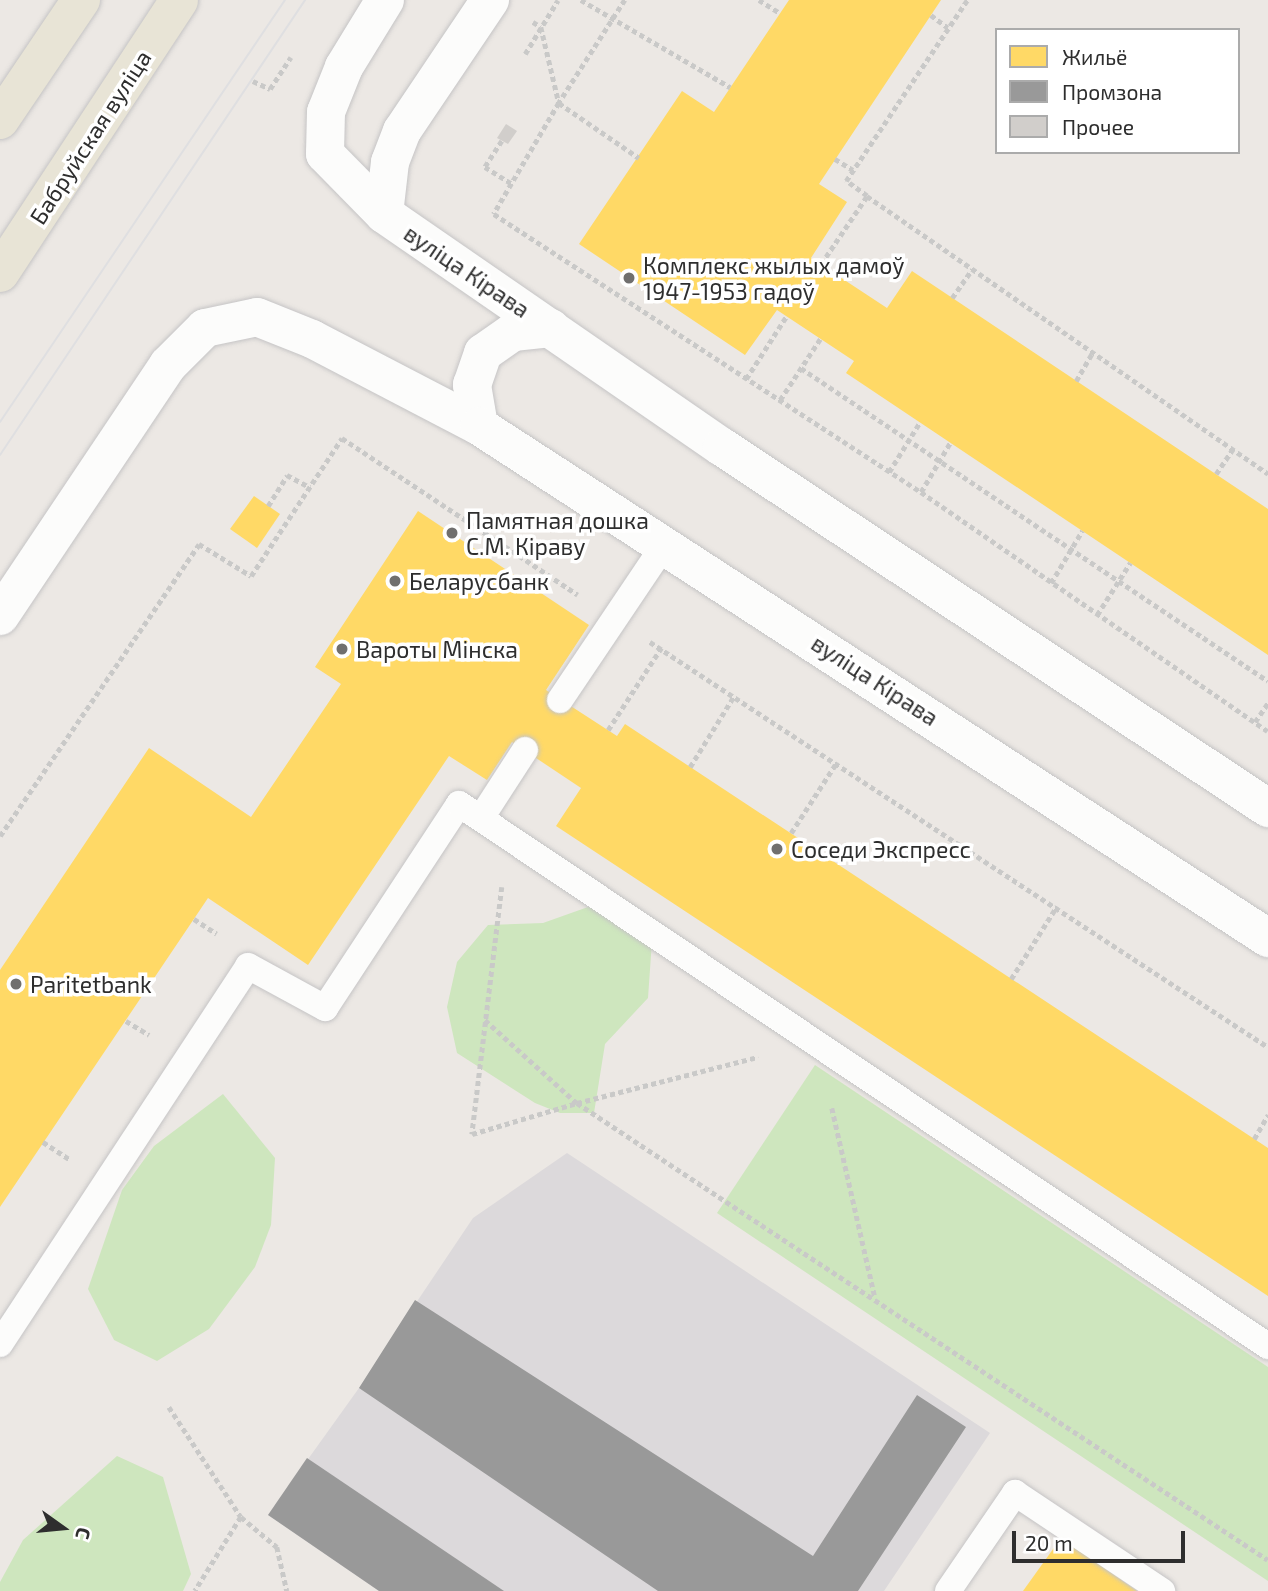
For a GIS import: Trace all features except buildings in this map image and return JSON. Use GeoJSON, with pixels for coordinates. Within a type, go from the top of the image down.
{"type":"FeatureCollection","features":[{"type":"Feature","properties":{"kind":"main road"},"geometry":{"type":"LineString","coordinates":[[0,120],[81,0]]}},
{"type":"Feature","properties":{"kind":"main road","name":"Бабруйская вуліца"},"geometry":{"type":"LineString","coordinates":[[0,273],[179,0]]}},
{"type":"Feature","properties":{"kind":"street","name":"вуліца Кірава"},"geometry":{"type":"LineString","coordinates":[[385,0],[344,67],[326,112],[325,154],[384,214],[722,447],[1268,808]]}},
{"type":"Feature","properties":{"kind":"street"},"geometry":{"type":"LineString","coordinates":[[384,214],[390,162],[402,131],[490,0]]}},
{"type":"Feature","properties":{"kind":"street","name":"вуліца Кірава"},"geometry":{"type":"LineString","coordinates":[[0,616],[168,365],[205,328],[257,317],[313,340],[479,426],[665,544],[1268,938]]}},
{"type":"Feature","properties":{"kind":"street","name":"вуліца Кірава"},"geometry":{"type":"LineString","coordinates":[[479,426],[472,384],[483,353],[513,332],[551,328]]}},
{"type":"Feature","properties":{"kind":"lane"},"geometry":{"type":"LineString","coordinates":[[560,700],[665,544]]}},
{"type":"Feature","properties":{"kind":"lane"},"geometry":{"type":"LineString","coordinates":[[481,818],[525,750]]}},
{"type":"Feature","properties":{"kind":"lane"},"geometry":{"type":"LineString","coordinates":[[0,1344],[248,966],[325,1008],[459,804],[1268,1346]]}},
{"type":"Feature","properties":{"kind":"lane"},"geometry":{"type":"LineString","coordinates":[[948,1591],[1015,1493],[1162,1591]]}},
{"type":"Feature","properties":{"kind":"path"},"geometry":{"type":"LineString","coordinates":[[525,54],[558,0]]}},
{"type":"Feature","properties":{"kind":"path"},"geometry":{"type":"LineString","coordinates":[[581,0],[730,87]]}},
{"type":"Feature","properties":{"kind":"path"},"geometry":{"type":"LineString","coordinates":[[625,0],[559,103],[494,214],[921,492],[1268,731]]}},
{"type":"Feature","properties":{"kind":"path"},"geometry":{"type":"LineString","coordinates":[[759,0],[780,13]]}},
{"type":"Feature","properties":{"kind":"path"},"geometry":{"type":"LineString","coordinates":[[967,0],[846,181],[1268,474]]}},
{"type":"Feature","properties":{"kind":"path"},"geometry":{"type":"LineString","coordinates":[[931,15],[948,28]]}},
{"type":"Feature","properties":{"kind":"path"},"geometry":{"type":"LineString","coordinates":[[541,27],[559,103],[639,158]]}},
{"type":"Feature","properties":{"kind":"path"},"geometry":{"type":"LineString","coordinates":[[253,81],[270,89]]}},
{"type":"Feature","properties":{"kind":"path"},"geometry":{"type":"LineString","coordinates":[[502,141],[485,167],[512,184]]}},
{"type":"Feature","properties":{"kind":"path"},"geometry":{"type":"LineString","coordinates":[[835,159],[853,170]]}},
{"type":"Feature","properties":{"kind":"path"},"geometry":{"type":"LineString","coordinates":[[821,264],[867,196]]}},
{"type":"Feature","properties":{"kind":"path"},"geometry":{"type":"LineString","coordinates":[[952,298],[972,269]]}},
{"type":"Feature","properties":{"kind":"path"},"geometry":{"type":"LineString","coordinates":[[746,379],[786,317]]}},
{"type":"Feature","properties":{"kind":"path"},"geometry":{"type":"LineString","coordinates":[[780,400],[820,339]]}},
{"type":"Feature","properties":{"kind":"path"},"geometry":{"type":"LineString","coordinates":[[1076,381],[1093,352]]}},
{"type":"Feature","properties":{"kind":"path"},"geometry":{"type":"LineString","coordinates":[[801,368],[1268,681]]}},
{"type":"Feature","properties":{"kind":"path"},"geometry":{"type":"LineString","coordinates":[[888,472],[920,422]]}},
{"type":"Feature","properties":{"kind":"path"},"geometry":{"type":"LineString","coordinates":[[0,836],[199,544],[251,576],[342,438],[615,620],[1058,906],[1268,1047]]}},
{"type":"Feature","properties":{"kind":"path"},"geometry":{"type":"LineString","coordinates":[[921,492],[950,443]]}},
{"type":"Feature","properties":{"kind":"path"},"geometry":{"type":"LineString","coordinates":[[1216,474],[1233,449]]}},
{"type":"Feature","properties":{"kind":"path"},"geometry":{"type":"LineString","coordinates":[[268,506],[287,475],[310,487]]}},
{"type":"Feature","properties":{"kind":"path"},"geometry":{"type":"LineString","coordinates":[[1051,583],[1082,531]]}},
{"type":"Feature","properties":{"kind":"path"},"geometry":{"type":"LineString","coordinates":[[1097,615],[1130,562]]}},
{"type":"Feature","properties":{"kind":"path"},"geometry":{"type":"LineString","coordinates":[[608,730],[661,648]]}},
{"type":"Feature","properties":{"kind":"path"},"geometry":{"type":"LineString","coordinates":[[690,767],[734,696]]}},
{"type":"Feature","properties":{"kind":"path"},"geometry":{"type":"LineString","coordinates":[[1255,722],[1268,703]]}},
{"type":"Feature","properties":{"kind":"path"},"geometry":{"type":"LineString","coordinates":[[791,834],[837,762]]}},
{"type":"Feature","properties":{"kind":"path"},"geometry":{"type":"LineString","coordinates":[[509,836],[472,1134],[577,1103],[818,1042],[875,1298]]}},
{"type":"Feature","properties":{"kind":"path"},"geometry":{"type":"LineString","coordinates":[[1011,979],[1058,906]]}},
{"type":"Feature","properties":{"kind":"path"},"geometry":{"type":"LineString","coordinates":[[485,1020],[577,1103],[1268,1560]]}},
{"type":"Feature","properties":{"kind":"path"},"geometry":{"type":"LineString","coordinates":[[1254,1139],[1268,1115]]}},
{"type":"Feature","properties":{"kind":"path"},"geometry":{"type":"LineString","coordinates":[[43,1142],[75,1164]]}},
{"type":"Feature","properties":{"kind":"path"},"geometry":{"type":"LineString","coordinates":[[169,1407],[241,1517],[277,1547],[287,1591]]}},
{"type":"Feature","properties":{"kind":"path"},"geometry":{"type":"LineString","coordinates":[[195,1591],[241,1517]]}},
{"type":"Feature","properties":{"kind":"shaded area"},"geometry":{"type":"Polygon","coordinates":[[[567,1153],[990,1433],[884,1591],[379,1591],[268,1515],[359,1388],[473,1218],[567,1153]]]}},
{"type":"Feature","properties":{"kind":"green space"},"geometry":{"type":"Polygon","coordinates":[[[588,907],[618,912],[652,941],[648,998],[605,1044],[594,1113],[560,1113],[535,1103],[457,1053],[447,1007],[457,962],[488,925],[543,923],[588,907]]]}},
{"type":"Feature","properties":{"kind":"green space"},"geometry":{"type":"Polygon","coordinates":[[[815,1065],[1268,1367],[1268,1581],[717,1213],[815,1065]]]}},
{"type":"Feature","properties":{"kind":"green space"},"geometry":{"type":"Polygon","coordinates":[[[223,1094],[275,1158],[271,1225],[255,1267],[209,1329],[157,1361],[114,1340],[88,1289],[122,1190],[154,1146],[223,1094]]]}},
{"type":"Feature","properties":{"kind":"green space"},"geometry":{"type":"Polygon","coordinates":[[[117,1456],[163,1477],[191,1574],[183,1591],[0,1591],[0,1582],[23,1540],[117,1456]]]}},
{"type":"Feature","properties":{"kind":"tram line"},"geometry":{"type":"LineString","coordinates":[[0,422],[285,0]]}},
{"type":"Feature","properties":{"kind":"tram line"},"geometry":{"type":"LineString","coordinates":[[0,455],[305,0]]}},
{"type":"Feature","properties":{"kind":"place","name":"Комплекс жылых дамоў 1947-1953 гадоў"},"geometry":{"type":"Point","coordinates":[629,278]}},
{"type":"Feature","properties":{"kind":"place","name":"Памятная дошка С.М. Кіраву"},"geometry":{"type":"Point","coordinates":[452,533]}},
{"type":"Feature","properties":{"kind":"place","name":"Беларусбанк"},"geometry":{"type":"Point","coordinates":[395,581]}},
{"type":"Feature","properties":{"kind":"place","name":"Вароты Мінска"},"geometry":{"type":"Point","coordinates":[342,649]}},
{"type":"Feature","properties":{"kind":"place","name":"Соседи Экспресс"},"geometry":{"type":"Point","coordinates":[777,849]}},
{"type":"Feature","properties":{"kind":"place","name":"Paritetbank"},"geometry":{"type":"Point","coordinates":[16,984]}}]}
